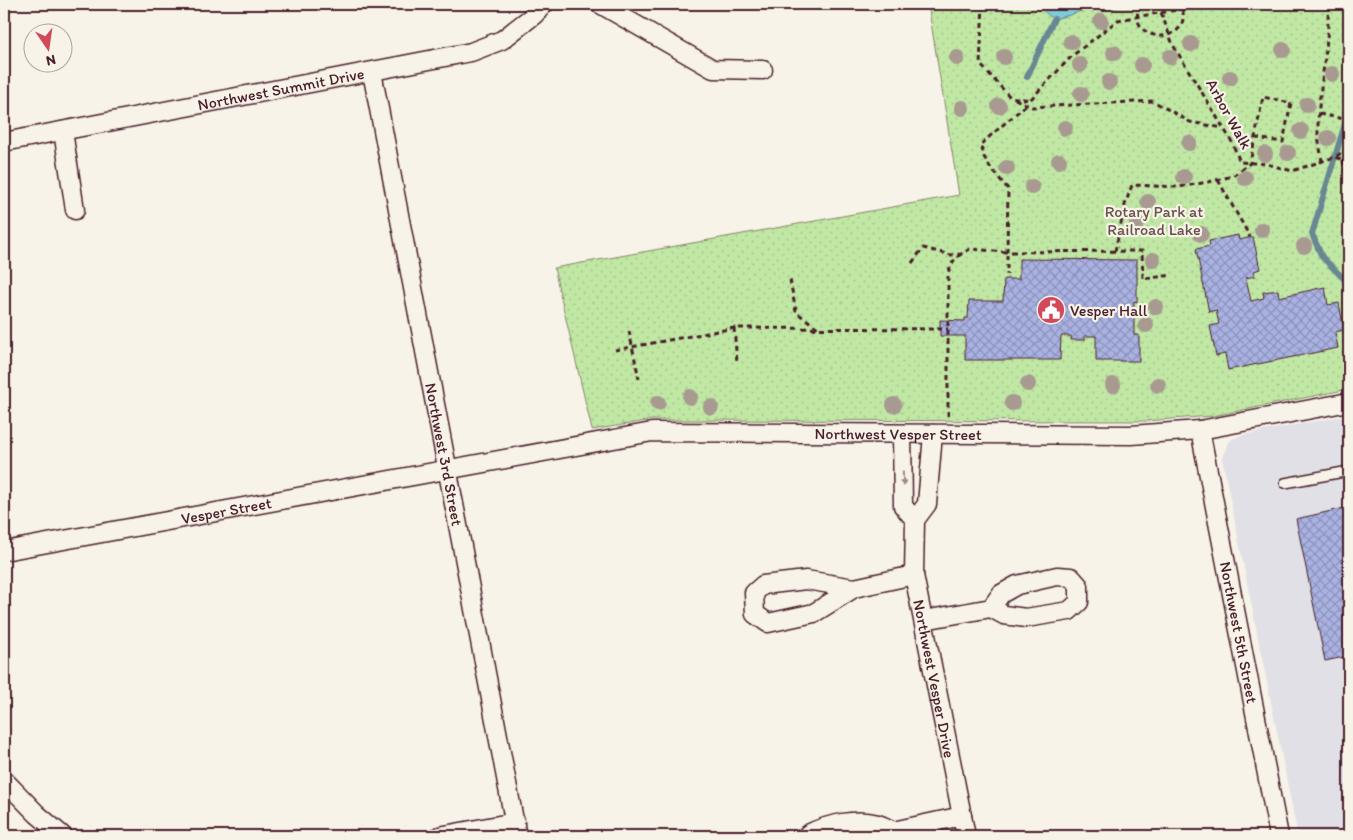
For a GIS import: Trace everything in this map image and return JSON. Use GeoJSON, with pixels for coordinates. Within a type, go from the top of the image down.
{"type":"FeatureCollection","features":[{"type":"Feature","properties":{"kind":"street","name":"Northwest Summit Drive"},"geometry":{"type":"LineString","coordinates":[[4,142],[471,52],[502,40],[534,15],[544,4]]}},
{"type":"Feature","properties":{"kind":"street"},"geometry":{"type":"LineString","coordinates":[[600,4],[712,69],[763,70]]}},
{"type":"Feature","properties":{"kind":"street","name":"Northwest 3rd Street"},"geometry":{"type":"LineString","coordinates":[[372,72],[516,829]]}},
{"type":"Feature","properties":{"kind":"street"},"geometry":{"type":"LineString","coordinates":[[63,132],[75,210]]}},
{"type":"Feature","properties":{"kind":"street","name":"Northwest Vesper Street"},"geometry":{"type":"LineString","coordinates":[[449,470],[652,432],[1131,435],[1200,430],[1349,402]]}},
{"type":"Feature","properties":{"kind":"street","name":"Northwest 5th Street"},"geometry":{"type":"LineString","coordinates":[[1200,430],[1279,836]]}},
{"type":"Feature","properties":{"kind":"street"},"geometry":{"type":"LineString","coordinates":[[902,434],[903,506],[915,520]]}},
{"type":"Feature","properties":{"kind":"street","name":"Northwest Vesper Drive"},"geometry":{"type":"LineString","coordinates":[[933,434],[927,504],[915,520],[914,575],[966,836]]}},
{"type":"Feature","properties":{"kind":"street","name":"Vesper Street"},"geometry":{"type":"LineString","coordinates":[[4,550],[449,470]]}},
{"type":"Feature","properties":{"kind":"street"},"geometry":{"type":"LineString","coordinates":[[854,588],[806,580],[763,585],[754,593],[756,614],[768,623],[814,613],[854,588],[914,575]]}},
{"type":"Feature","properties":{"kind":"street"},"geometry":{"type":"LineString","coordinates":[[924,620],[991,608]]}},
{"type":"Feature","properties":{"kind":"street"},"geometry":{"type":"LineString","coordinates":[[4,780],[37,814],[63,836]]}},
{"type":"Feature","properties":{"kind":"street"},"geometry":{"type":"LineString","coordinates":[[807,836],[824,826],[862,822],[879,824],[889,834],[962,816]]}},
{"type":"Feature","properties":{"kind":"street"},"geometry":{"type":"LineString","coordinates":[[439,836],[516,829]]}},
{"type":"Feature","properties":{"kind":"lane"},"geometry":{"type":"LineString","coordinates":[[1285,483],[1349,471]]}},
{"type":"Feature","properties":{"kind":"path"},"geometry":{"type":"LineString","coordinates":[[983,4],[980,64],[1010,97],[1032,107],[1153,101],[1190,122],[1224,128]]}},
{"type":"Feature","properties":{"kind":"path"},"geometry":{"type":"LineString","coordinates":[[1104,30],[1104,10],[1121,4]]}},
{"type":"Feature","properties":{"kind":"path"},"geometry":{"type":"LineString","coordinates":[[1140,4],[1138,17],[1142,27],[1147,33],[1154,36],[1170,35],[1176,31],[1184,18],[1182,4]]}},
{"type":"Feature","properties":{"kind":"path","name":"Arbor Walk"},"geometry":{"type":"LineString","coordinates":[[1158,4],[1173,45],[1224,128],[1240,162],[1267,164],[1292,171],[1335,157],[1349,148]]}},
{"type":"Feature","properties":{"kind":"path"},"geometry":{"type":"LineString","coordinates":[[1010,97],[1030,100],[1072,56],[1118,20],[1211,4]]}},
{"type":"Feature","properties":{"kind":"path"},"geometry":{"type":"LineString","coordinates":[[1322,162],[1318,135],[1325,65],[1328,4]]}},
{"type":"Feature","properties":{"kind":"path"},"geometry":{"type":"LineString","coordinates":[[1115,251],[1125,205],[1132,185],[1179,187],[1233,176],[1250,163],[1262,97],[1291,103],[1283,142],[1256,138]]}},
{"type":"Feature","properties":{"kind":"path"},"geometry":{"type":"LineString","coordinates":[[1007,275],[1008,189],[984,157],[981,144],[1026,105]]}},
{"type":"Feature","properties":{"kind":"path"},"geometry":{"type":"LineString","coordinates":[[1319,114],[1349,120]]}},
{"type":"Feature","properties":{"kind":"path"},"geometry":{"type":"LineString","coordinates":[[1335,157],[1349,163]]}},
{"type":"Feature","properties":{"kind":"path"},"geometry":{"type":"LineString","coordinates":[[1343,160],[1349,190]]}},
{"type":"Feature","properties":{"kind":"path"},"geometry":{"type":"LineString","coordinates":[[1218,180],[1250,237]]}},
{"type":"Feature","properties":{"kind":"path"},"geometry":{"type":"LineString","coordinates":[[912,263],[923,248],[951,255],[961,254]]}},
{"type":"Feature","properties":{"kind":"path"},"geometry":{"type":"LineString","coordinates":[[948,417],[948,275],[950,266],[955,258],[961,254],[970,250],[1007,252],[1142,251],[1143,279],[1172,274]]}},
{"type":"Feature","properties":{"kind":"path"},"geometry":{"type":"LineString","coordinates":[[790,280],[796,312],[818,328]]}},
{"type":"Feature","properties":{"kind":"path"},"geometry":{"type":"LineString","coordinates":[[615,350],[734,328],[948,328]]}},
{"type":"Feature","properties":{"kind":"path"},"geometry":{"type":"LineString","coordinates":[[734,328],[737,362]]}},
{"type":"Feature","properties":{"kind":"path"},"geometry":{"type":"LineString","coordinates":[[629,331],[638,379]]}},
{"type":"Feature","properties":{"kind":"shaded area"},"geometry":{"type":"Polygon","coordinates":[[[1349,415],[1349,836],[1298,836],[1222,458],[1228,443],[1242,435],[1349,415]]]}},
{"type":"Feature","properties":{"kind":"green space","name":"Rotary Park at Railroad Lake"},"geometry":{"type":"Polygon","coordinates":[[[928,4],[1349,4],[1349,389],[1213,416],[1145,421],[652,420],[592,430],[554,268],[959,195],[928,4]]]}},
{"type":"Feature","properties":{"kind":"water"},"geometry":{"type":"Polygon","coordinates":[[[1043,4],[1101,4],[1054,19],[1046,13],[1043,4]]]}},
{"type":"Feature","properties":{"kind":"building"},"geometry":{"type":"Polygon","coordinates":[[[1238,235],[1239,240],[1253,237],[1260,269],[1254,271],[1255,276],[1246,278],[1251,301],[1264,298],[1263,292],[1278,290],[1279,297],[1325,287],[1328,305],[1339,303],[1344,330],[1335,332],[1338,348],[1228,370],[1225,354],[1216,356],[1210,326],[1219,324],[1216,310],[1209,312],[1196,249],[1210,246],[1209,241],[1238,235]]]}},
{"type":"Feature","properties":{"kind":"building","name":"Vesper Hall"},"geometry":{"type":"Polygon","coordinates":[[[1019,259],[1137,260],[1137,302],[1134,301],[1134,335],[1139,335],[1139,361],[1096,361],[1096,336],[1085,336],[1085,340],[1071,340],[1071,336],[1061,336],[1060,360],[965,360],[965,336],[940,336],[940,320],[965,321],[965,318],[968,318],[969,301],[1003,301],[1004,279],[1019,279],[1019,259]]]}},
{"type":"Feature","properties":{"kind":"building"},"geometry":{"type":"Polygon","coordinates":[[[1349,507],[1349,656],[1325,661],[1296,519],[1349,507]]]}},
{"type":"Feature","properties":{"kind":"waterway"},"geometry":{"type":"LineString","coordinates":[[1027,77],[1054,19]]}},
{"type":"Feature","properties":{"kind":"waterway"},"geometry":{"type":"LineString","coordinates":[[1349,110],[1312,234],[1322,257],[1349,284]]}},
{"type":"Feature","properties":{"kind":"place","name":"Vesper Hall"},"geometry":{"type":"Point","coordinates":[1051,310]}}]}
